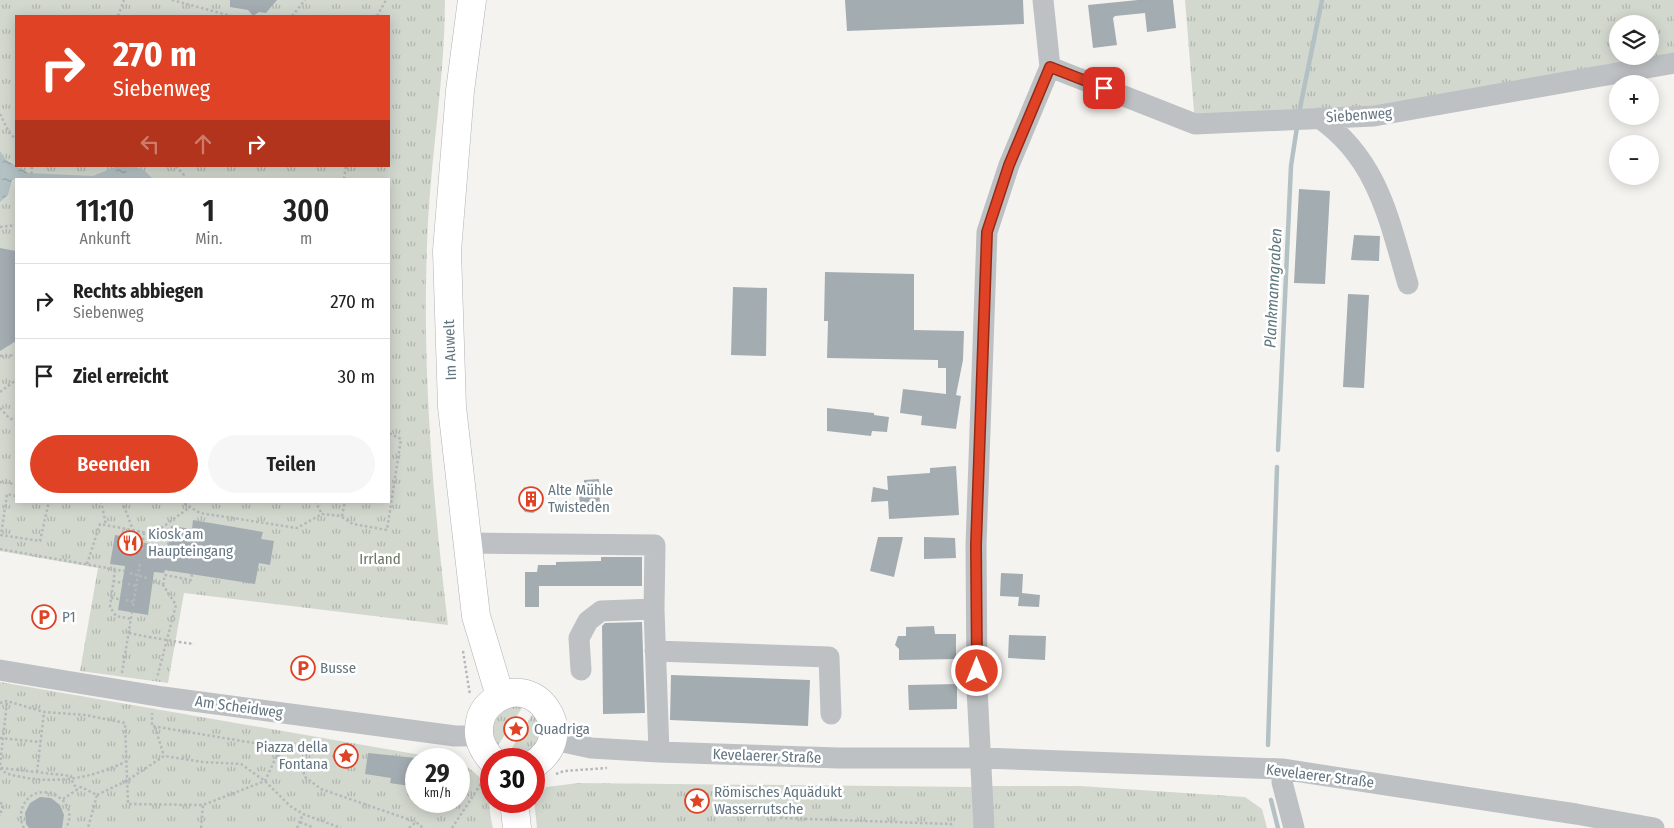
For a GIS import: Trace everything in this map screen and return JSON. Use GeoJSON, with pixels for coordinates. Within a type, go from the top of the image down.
{"type":"FeatureCollection","features":[{"type":"Feature","properties":{"kind":"main road","name":"Im Auwelt"},"geometry":{"type":"LineString","coordinates":[[472,0],[460,91],[447,251],[452,407],[466,543],[476,616],[500,696]]}},
{"type":"Feature","properties":{"kind":"main road"},"geometry":{"type":"LineString","coordinates":[[485,748],[482,714],[489,704],[500,696],[524,693],[536,698],[545,706],[551,717],[554,740],[545,755]]}},
{"type":"Feature","properties":{"kind":"main road"},"geometry":{"type":"LineString","coordinates":[[515,813],[517,828]]}},
{"type":"Feature","properties":{"kind":"street"},"geometry":{"type":"LineString","coordinates":[[984,828],[977,688],[976,545],[987,232],[1009,165],[1050,67],[1043,0]]}},
{"type":"Feature","properties":{"kind":"street","name":"Siebenweg"},"geometry":{"type":"LineString","coordinates":[[1050,67],[1195,124],[1374,116],[1674,63]]}},
{"type":"Feature","properties":{"kind":"street"},"geometry":{"type":"LineString","coordinates":[[1319,118],[1353,146],[1370,171],[1387,213],[1408,284]]}},
{"type":"Feature","properties":{"kind":"street"},"geometry":{"type":"LineString","coordinates":[[466,543],[654,545],[655,651],[659,752]]}},
{"type":"Feature","properties":{"kind":"street"},"geometry":{"type":"LineString","coordinates":[[581,670],[579,638],[588,621],[601,611],[654,609]]}},
{"type":"Feature","properties":{"kind":"street"},"geometry":{"type":"LineString","coordinates":[[655,651],[828,657],[831,714]]}},
{"type":"Feature","properties":{"kind":"street","name":"Am Scheidweg"},"geometry":{"type":"LineString","coordinates":[[0,670],[119,690],[455,736],[480,753]]}},
{"type":"Feature","properties":{"kind":"street","name":"Kevelaerer Straße"},"geometry":{"type":"LineString","coordinates":[[554,740],[591,748],[659,752],[838,758],[982,758],[1282,769],[1654,828]]}},
{"type":"Feature","properties":{"kind":"street"},"geometry":{"type":"LineString","coordinates":[[1282,769],[1282,782],[1294,828]]}},
{"type":"Feature","properties":{"kind":"path"},"geometry":{"type":"LineString","coordinates":[[118,15],[124,0]]}},
{"type":"Feature","properties":{"kind":"path"},"geometry":{"type":"LineString","coordinates":[[172,0],[227,15]]}},
{"type":"Feature","properties":{"kind":"path"},"geometry":{"type":"LineString","coordinates":[[293,15],[305,0]]}},
{"type":"Feature","properties":{"kind":"path"},"geometry":{"type":"LineString","coordinates":[[378,15],[386,0]]}},
{"type":"Feature","properties":{"kind":"path"},"geometry":{"type":"LineString","coordinates":[[0,114],[9,132],[15,139]]}},
{"type":"Feature","properties":{"kind":"path"},"geometry":{"type":"LineString","coordinates":[[177,167],[184,178]]}},
{"type":"Feature","properties":{"kind":"path"},"geometry":{"type":"LineString","coordinates":[[0,227],[15,225]]}},
{"type":"Feature","properties":{"kind":"path"},"geometry":{"type":"LineString","coordinates":[[0,356],[15,356]]}},
{"type":"Feature","properties":{"kind":"path"},"geometry":{"type":"LineString","coordinates":[[0,392],[15,381]]}},
{"type":"Feature","properties":{"kind":"path"},"geometry":{"type":"LineString","coordinates":[[0,408],[10,419],[15,419]]}},
{"type":"Feature","properties":{"kind":"path"},"geometry":{"type":"LineString","coordinates":[[183,503],[200,513],[297,528],[322,514],[342,516],[353,524],[387,530],[401,439],[390,434]]}},
{"type":"Feature","properties":{"kind":"path"},"geometry":{"type":"LineString","coordinates":[[0,482],[15,484]]}},
{"type":"Feature","properties":{"kind":"path"},"geometry":{"type":"LineString","coordinates":[[15,496],[7,494],[1,535],[40,541],[48,503]]}},
{"type":"Feature","properties":{"kind":"path"},"geometry":{"type":"LineString","coordinates":[[101,503],[106,525]]}},
{"type":"Feature","properties":{"kind":"path"},"geometry":{"type":"LineString","coordinates":[[123,503],[133,530]]}},
{"type":"Feature","properties":{"kind":"path"},"geometry":{"type":"LineString","coordinates":[[316,503],[322,514]]}},
{"type":"Feature","properties":{"kind":"path"},"geometry":{"type":"LineString","coordinates":[[342,516],[345,503]]}},
{"type":"Feature","properties":{"kind":"path"},"geometry":{"type":"LineString","coordinates":[[153,534],[190,507]]}},
{"type":"Feature","properties":{"kind":"path"},"geometry":{"type":"LineString","coordinates":[[87,564],[100,524],[169,537]]}},
{"type":"Feature","properties":{"kind":"path"},"geometry":{"type":"LineString","coordinates":[[142,550],[144,533]]}},
{"type":"Feature","properties":{"kind":"path"},"geometry":{"type":"LineString","coordinates":[[0,549],[124,572]]}},
{"type":"Feature","properties":{"kind":"path"},"geometry":{"type":"LineString","coordinates":[[126,600],[134,604],[140,563]]}},
{"type":"Feature","properties":{"kind":"path"},"geometry":{"type":"LineString","coordinates":[[115,570],[110,607],[116,616],[131,619]]}},
{"type":"Feature","properties":{"kind":"path"},"geometry":{"type":"LineString","coordinates":[[130,573],[139,574],[147,578]]}},
{"type":"Feature","properties":{"kind":"path"},"geometry":{"type":"LineString","coordinates":[[163,585],[165,574],[191,580],[192,574]]}},
{"type":"Feature","properties":{"kind":"path"},"geometry":{"type":"LineString","coordinates":[[113,581],[122,583]]}},
{"type":"Feature","properties":{"kind":"path"},"geometry":{"type":"LineString","coordinates":[[153,581],[163,585],[172,597],[176,610],[155,684]]}},
{"type":"Feature","properties":{"kind":"path"},"geometry":{"type":"LineString","coordinates":[[128,584],[137,586]]}},
{"type":"Feature","properties":{"kind":"path"},"geometry":{"type":"LineString","coordinates":[[111,598],[119,599]]}},
{"type":"Feature","properties":{"kind":"path"},"geometry":{"type":"LineString","coordinates":[[119,690],[132,612]]}},
{"type":"Feature","properties":{"kind":"path"},"geometry":{"type":"LineString","coordinates":[[129,632],[194,644]]}},
{"type":"Feature","properties":{"kind":"path"},"geometry":{"type":"LineString","coordinates":[[0,704],[7,701],[44,712],[86,715],[125,723],[128,804],[203,806],[265,781],[277,755]]}},
{"type":"Feature","properties":{"kind":"path"},"geometry":{"type":"LineString","coordinates":[[7,701],[1,738],[0,767],[4,773],[33,779],[72,780],[108,771],[127,761]]}},
{"type":"Feature","properties":{"kind":"path"},"geometry":{"type":"LineString","coordinates":[[152,711],[152,726],[155,727],[164,756]]}},
{"type":"Feature","properties":{"kind":"path"},"geometry":{"type":"LineString","coordinates":[[37,772],[44,712]]}},
{"type":"Feature","properties":{"kind":"path"},"geometry":{"type":"LineString","coordinates":[[155,727],[260,744],[291,762],[301,763],[305,777],[321,789],[416,822],[423,828]]}},
{"type":"Feature","properties":{"kind":"path"},"geometry":{"type":"LineString","coordinates":[[1,738],[41,742]]}},
{"type":"Feature","properties":{"kind":"path"},"geometry":{"type":"LineString","coordinates":[[88,828],[97,795],[128,780],[164,756],[203,762],[241,764],[265,781],[290,806],[303,814],[341,828]]}},
{"type":"Feature","properties":{"kind":"path"},"geometry":{"type":"LineString","coordinates":[[0,767],[71,776],[78,789]]}},
{"type":"Feature","properties":{"kind":"path"},"geometry":{"type":"LineString","coordinates":[[452,828],[480,770]]}},
{"type":"Feature","properties":{"kind":"path"},"geometry":{"type":"LineString","coordinates":[[63,799],[81,787],[97,795]]}},
{"type":"Feature","properties":{"kind":"path"},"geometry":{"type":"LineString","coordinates":[[24,828],[20,812],[26,800],[38,792],[52,792],[63,799],[69,812],[66,828]]}},
{"type":"Feature","properties":{"kind":"path"},"geometry":{"type":"LineString","coordinates":[[0,803],[3,804],[0,816]]}},
{"type":"Feature","properties":{"kind":"path"},"geometry":{"type":"LineString","coordinates":[[202,828],[203,806]]}},
{"type":"Feature","properties":{"kind":"path"},"geometry":{"type":"LineString","coordinates":[[297,828],[303,814]]}},
{"type":"Feature","properties":{"kind":"path"},"geometry":{"type":"LineString","coordinates":[[780,818],[951,824],[952,828]]}},
{"type":"Feature","properties":{"kind":"path"},"geometry":{"type":"LineString","coordinates":[[300,822],[314,828]]}},
{"type":"Feature","properties":{"kind":"path"},"geometry":{"type":"LineString","coordinates":[[409,828],[416,822]]}},
{"type":"Feature","properties":{"kind":"green space","name":"Irrland"},"geometry":{"type":"Polygon","coordinates":[[[0,0],[445,0],[441,83],[428,222],[426,324],[429,424],[448,625],[184,593],[168,683],[80,671],[98,568],[0,551],[0,0]]]}},
{"type":"Feature","properties":{"kind":"green space"},"geometry":{"type":"Polygon","coordinates":[[[1185,0],[1674,0],[1674,63],[1521,92],[1195,124],[1185,0]]]}},
{"type":"Feature","properties":{"kind":"green space"},"geometry":{"type":"Polygon","coordinates":[[[0,682],[405,752],[405,813],[470,813],[470,769],[480,779],[480,813],[491,813],[493,828],[0,828],[0,682]]]}},
{"type":"Feature","properties":{"kind":"green space"},"geometry":{"type":"Polygon","coordinates":[[[525,703],[496,748],[494,748],[488,725],[495,710],[525,703]]]}},
{"type":"Feature","properties":{"kind":"green space"},"geometry":{"type":"Polygon","coordinates":[[[535,710],[544,736],[534,748],[512,748],[535,710]]]}},
{"type":"Feature","properties":{"kind":"green space"},"geometry":{"type":"Polygon","coordinates":[[[579,783],[972,787],[975,828],[537,828],[535,813],[545,813],[546,787],[579,783]]]}},
{"type":"Feature","properties":{"kind":"green space"},"geometry":{"type":"Polygon","coordinates":[[[992,786],[1080,786],[1245,797],[1262,809],[1267,828],[989,828],[992,786]]]}},
{"type":"Feature","properties":{"kind":"water"},"geometry":{"type":"Polygon","coordinates":[[[0,151],[6,160],[28,173],[93,176],[115,167],[135,167],[145,171],[152,178],[15,178],[12,180],[8,195],[0,202],[0,151]]]}},
{"type":"Feature","properties":{"kind":"building"},"geometry":{"type":"Polygon","coordinates":[[[230,0],[277,0],[266,13],[259,12],[254,15],[248,10],[230,7],[230,0]]]}},
{"type":"Feature","properties":{"kind":"building"},"geometry":{"type":"Polygon","coordinates":[[[845,0],[1023,0],[1024,24],[847,31],[845,0]]]}},
{"type":"Feature","properties":{"kind":"building"},"geometry":{"type":"Polygon","coordinates":[[[1138,0],[1173,0],[1176,28],[1147,32],[1145,13],[1115,16],[1113,18],[1117,45],[1093,48],[1088,5],[1138,0]]]}},
{"type":"Feature","properties":{"kind":"building"},"geometry":{"type":"Polygon","coordinates":[[[1299,189],[1330,191],[1325,284],[1294,283],[1299,189]]]}},
{"type":"Feature","properties":{"kind":"building"},"geometry":{"type":"Polygon","coordinates":[[[1354,235],[1380,236],[1379,261],[1351,260],[1354,235]]]}},
{"type":"Feature","properties":{"kind":"building"},"geometry":{"type":"Polygon","coordinates":[[[0,248],[15,251],[15,342],[0,351],[0,248]]]}},
{"type":"Feature","properties":{"kind":"building"},"geometry":{"type":"Polygon","coordinates":[[[825,272],[914,274],[914,330],[964,331],[963,360],[956,395],[961,396],[956,429],[921,425],[922,416],[900,413],[903,389],[946,394],[946,368],[938,368],[938,360],[827,358],[828,321],[824,321],[825,272]]]}},
{"type":"Feature","properties":{"kind":"building"},"geometry":{"type":"Polygon","coordinates":[[[733,287],[767,288],[766,356],[731,355],[733,287]]]}},
{"type":"Feature","properties":{"kind":"building"},"geometry":{"type":"Polygon","coordinates":[[[1348,294],[1369,295],[1364,388],[1343,387],[1348,294]]]}},
{"type":"Feature","properties":{"kind":"building"},"geometry":{"type":"Polygon","coordinates":[[[827,408],[874,413],[874,415],[889,417],[887,432],[872,431],[871,436],[827,431],[827,408]]]}},
{"type":"Feature","properties":{"kind":"building"},"geometry":{"type":"Polygon","coordinates":[[[956,466],[959,515],[889,519],[888,501],[871,502],[873,487],[888,490],[887,476],[930,473],[930,468],[956,466]]]}},
{"type":"Feature","properties":{"kind":"building"},"geometry":{"type":"Polygon","coordinates":[[[599,479],[600,508],[580,509],[579,489],[584,489],[584,480],[599,479]]]}},
{"type":"Feature","properties":{"kind":"building","name":"Alte Mühle Twisteden"},"geometry":{"type":"Polygon","coordinates":[[[524,487],[537,494],[541,499],[540,508],[533,513],[525,512],[520,506],[524,487]]]}},
{"type":"Feature","properties":{"kind":"building"},"geometry":{"type":"Polygon","coordinates":[[[193,520],[263,532],[261,539],[274,541],[270,565],[259,563],[255,584],[165,570],[164,573],[154,572],[148,615],[118,610],[125,566],[110,564],[115,535],[139,539],[139,542],[168,547],[171,526],[192,529],[193,520]]]}},
{"type":"Feature","properties":{"kind":"building"},"geometry":{"type":"Polygon","coordinates":[[[878,537],[903,537],[894,577],[870,571],[878,537]]]}},
{"type":"Feature","properties":{"kind":"building"},"geometry":{"type":"Polygon","coordinates":[[[924,537],[955,538],[956,558],[924,559],[924,537]]]}},
{"type":"Feature","properties":{"kind":"building"},"geometry":{"type":"Polygon","coordinates":[[[601,557],[642,557],[642,586],[539,586],[539,607],[525,607],[525,572],[537,572],[538,565],[556,565],[556,562],[601,561],[601,557]]]}},
{"type":"Feature","properties":{"kind":"building"},"geometry":{"type":"Polygon","coordinates":[[[1001,573],[1023,574],[1022,593],[1040,595],[1039,607],[1018,606],[1019,597],[1000,596],[1001,573]]]}},
{"type":"Feature","properties":{"kind":"building"},"geometry":{"type":"Polygon","coordinates":[[[642,622],[645,713],[603,714],[602,626],[605,623],[642,622]]]}},
{"type":"Feature","properties":{"kind":"building"},"geometry":{"type":"Polygon","coordinates":[[[934,626],[935,634],[956,634],[956,659],[899,660],[899,649],[895,645],[898,636],[906,636],[906,627],[934,626]]]}},
{"type":"Feature","properties":{"kind":"building"},"geometry":{"type":"Polygon","coordinates":[[[1009,635],[1046,636],[1045,660],[1008,658],[1009,635]]]}},
{"type":"Feature","properties":{"kind":"building"},"geometry":{"type":"Polygon","coordinates":[[[671,675],[810,680],[808,726],[670,720],[671,675]]]}},
{"type":"Feature","properties":{"kind":"building"},"geometry":{"type":"Polygon","coordinates":[[[957,684],[957,709],[909,710],[908,685],[957,684]]]}},
{"type":"Feature","properties":{"kind":"building"},"geometry":{"type":"Polygon","coordinates":[[[368,753],[405,757],[405,785],[390,783],[391,778],[365,774],[368,753]]]}},
{"type":"Feature","properties":{"kind":"building"},"geometry":{"type":"Polygon","coordinates":[[[40,797],[51,798],[60,805],[64,815],[62,828],[29,828],[26,824],[25,813],[30,803],[40,797]]]}},
{"type":"Feature","properties":{"kind":"waterway","name":"Plankmanngraben"},"geometry":{"type":"LineString","coordinates":[[1300,108],[1322,0]]}},
{"type":"Feature","properties":{"kind":"waterway","name":"Plankmanngraben"},"geometry":{"type":"LineString","coordinates":[[1278,450],[1291,166],[1297,127]]}},
{"type":"Feature","properties":{"kind":"waterway","name":"Plankmanngraben"},"geometry":{"type":"LineString","coordinates":[[1268,745],[1277,467]]}},
{"type":"Feature","properties":{"kind":"waterway","name":"Plankmanngraben"},"geometry":{"type":"LineString","coordinates":[[1271,800],[1278,828]]}},
{"type":"Feature","properties":{"kind":"place","name":"Alte Mühle Twisteden"},"geometry":{"type":"Point","coordinates":[531,499]}},
{"type":"Feature","properties":{"kind":"place","name":"Kiosk am Haupteingang"},"geometry":{"type":"Point","coordinates":[130,543]}},
{"type":"Feature","properties":{"kind":"place","name":"P1"},"geometry":{"type":"Point","coordinates":[44,617]}},
{"type":"Feature","properties":{"kind":"place","name":"Busse"},"geometry":{"type":"Point","coordinates":[303,668]}},
{"type":"Feature","properties":{"kind":"place","name":"Quadriga"},"geometry":{"type":"Point","coordinates":[516,729]}},
{"type":"Feature","properties":{"kind":"place","name":"Piazza della Fontana"},"geometry":{"type":"Point","coordinates":[346,756]}},
{"type":"Feature","properties":{"kind":"place","name":"Römisches Aquädukt Wasserrutsche"},"geometry":{"type":"Point","coordinates":[697,801]}},
{"type":"Feature","properties":{"kind":"route"},"geometry":{"type":"LineString","coordinates":[[977,671],[976,545],[987,232],[1009,165],[1050,67],[1104,88]]}}]}
